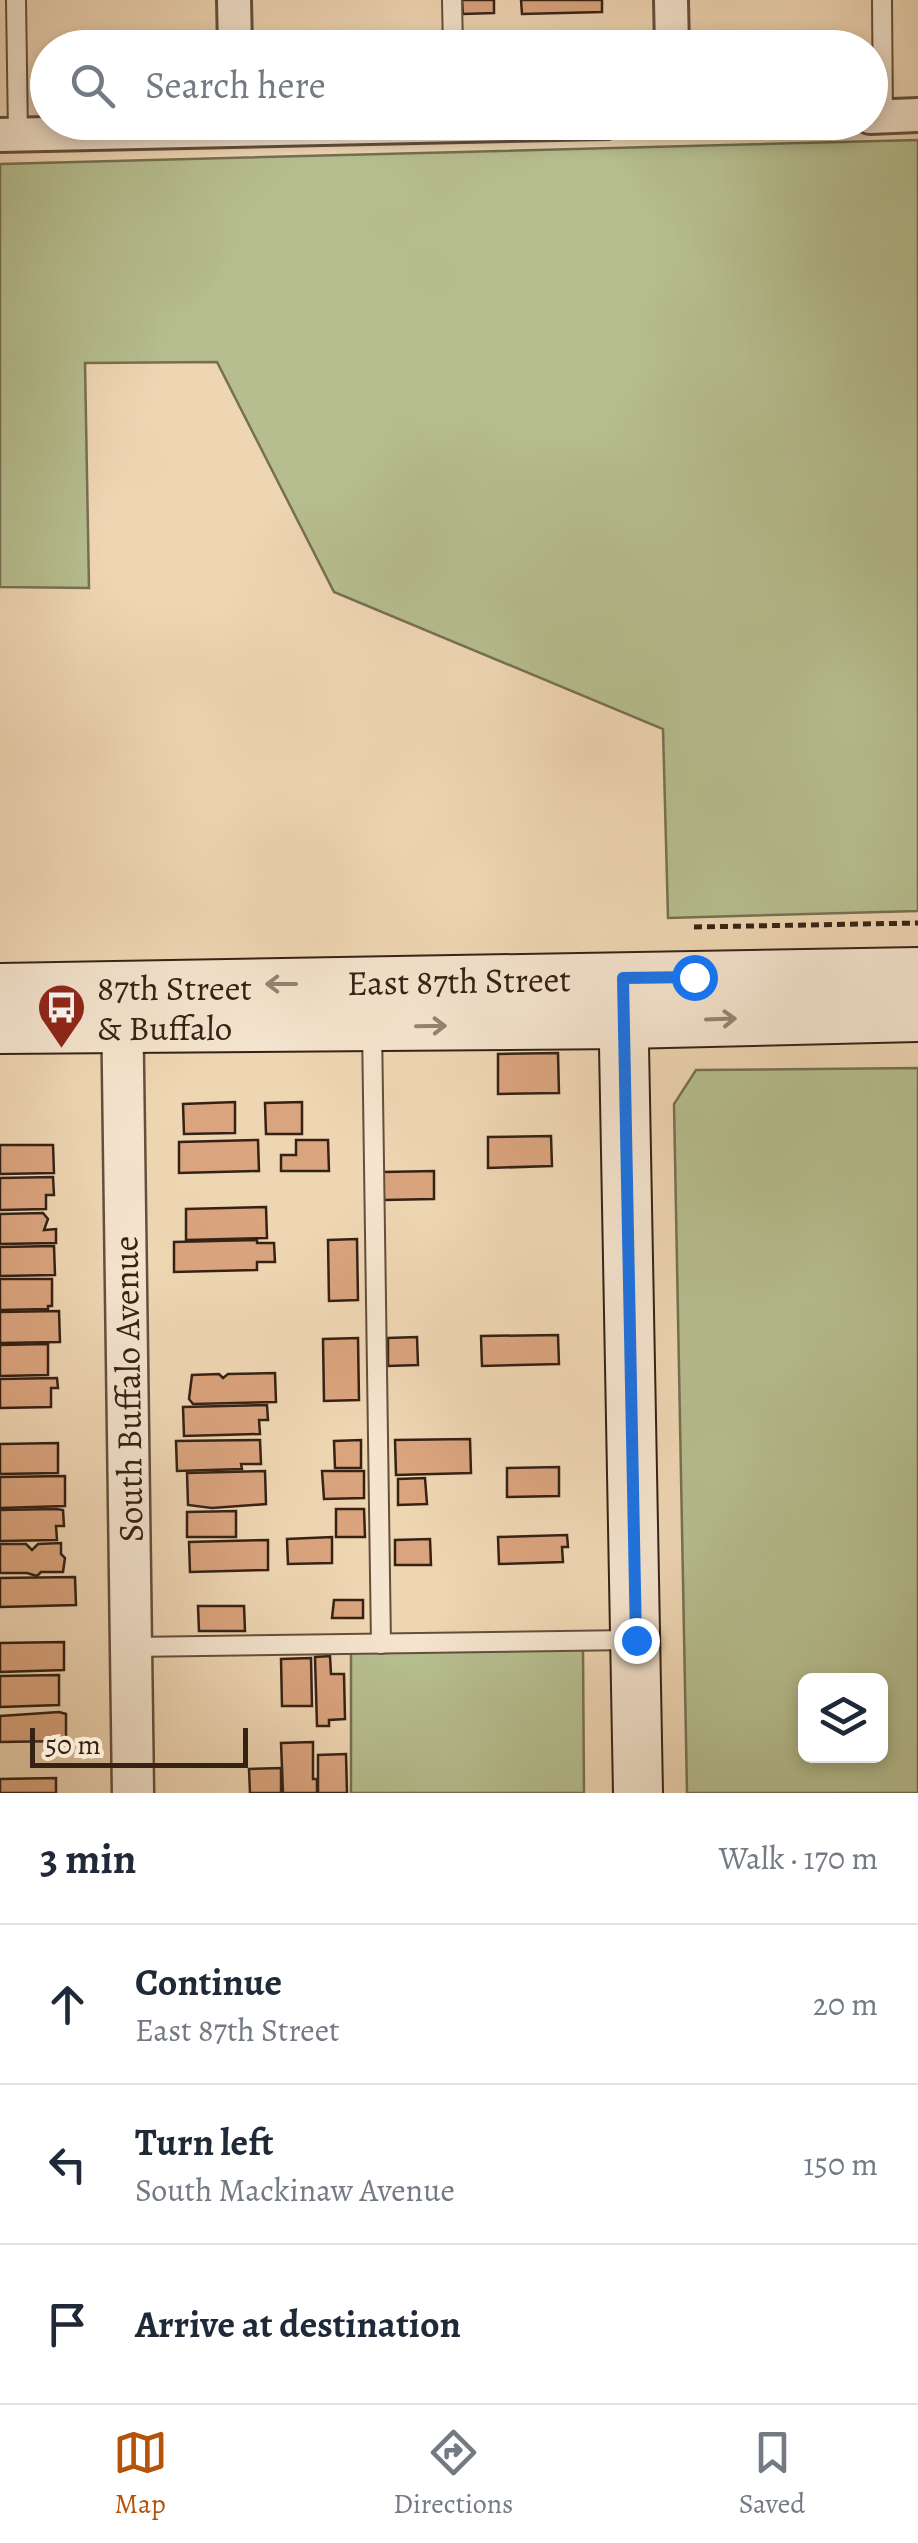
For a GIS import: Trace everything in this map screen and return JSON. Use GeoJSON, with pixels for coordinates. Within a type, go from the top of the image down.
{"type":"FeatureCollection","features":[{"type":"Feature","properties":{"kind":"main road","name":"East 87th Street"},"geometry":{"type":"LineString","coordinates":[[0,988],[123,1007],[372,1026],[918,972]]}},
{"type":"Feature","properties":{"kind":"main road","name":"East 87th Street"},"geometry":{"type":"LineString","coordinates":[[0,1029],[123,1007],[624,1001],[918,1017]]}},
{"type":"Feature","properties":{"kind":"main road"},"geometry":{"type":"LineString","coordinates":[[624,1001],[638,1793]]}},
{"type":"Feature","properties":{"kind":"street"},"geometry":{"type":"LineString","coordinates":[[234,0],[235,30]]}},
{"type":"Feature","properties":{"kind":"street"},"geometry":{"type":"LineString","coordinates":[[672,0],[672,30]]}},
{"type":"Feature","properties":{"kind":"street"},"geometry":{"type":"LineString","coordinates":[[888,116],[918,115]]}},
{"type":"Feature","properties":{"kind":"street","name":"South Buffalo Avenue"},"geometry":{"type":"LineString","coordinates":[[123,1007],[134,1793]]}},
{"type":"Feature","properties":{"kind":"lane"},"geometry":{"type":"LineString","coordinates":[[9,134],[16,0]]}},
{"type":"Feature","properties":{"kind":"lane"},"geometry":{"type":"LineString","coordinates":[[452,0],[453,30]]}},
{"type":"Feature","properties":{"kind":"lane"},"geometry":{"type":"LineString","coordinates":[[881,30],[882,0]]}},
{"type":"Feature","properties":{"kind":"lane"},"geometry":{"type":"LineString","coordinates":[[372,1026],[381,1644]]}},
{"type":"Feature","properties":{"kind":"lane"},"geometry":{"type":"LineString","coordinates":[[132,1647],[636,1640]]}},
{"type":"Feature","properties":{"kind":"path"},"geometry":{"type":"LineString","coordinates":[[694,926],[918,923]]}},
{"type":"Feature","properties":{"kind":"green space"},"geometry":{"type":"Polygon","coordinates":[[[918,140],[918,911],[668,918],[663,729],[334,592],[217,362],[85,363],[89,588],[0,587],[0,164],[918,140]]]}},
{"type":"Feature","properties":{"kind":"green space"},"geometry":{"type":"Polygon","coordinates":[[[918,1068],[918,1793],[687,1793],[674,1104],[696,1070],[918,1068]]]}},
{"type":"Feature","properties":{"kind":"green space"},"geometry":{"type":"Polygon","coordinates":[[[351,1644],[583,1649],[584,1793],[351,1793],[351,1644]]]}},
{"type":"Feature","properties":{"kind":"building"},"geometry":{"type":"Polygon","coordinates":[[[462,0],[494,0],[494,13],[463,14],[462,0]]]}},
{"type":"Feature","properties":{"kind":"building"},"geometry":{"type":"Polygon","coordinates":[[[521,0],[602,0],[602,12],[522,14],[521,0]]]}},
{"type":"Feature","properties":{"kind":"building"},"geometry":{"type":"Polygon","coordinates":[[[558,1053],[559,1093],[498,1094],[498,1054],[558,1053]]]}},
{"type":"Feature","properties":{"kind":"building"},"geometry":{"type":"Polygon","coordinates":[[[235,1102],[235,1133],[184,1134],[183,1104],[235,1102]]]}},
{"type":"Feature","properties":{"kind":"building"},"geometry":{"type":"Polygon","coordinates":[[[302,1102],[302,1134],[266,1134],[265,1103],[302,1102]]]}},
{"type":"Feature","properties":{"kind":"building"},"geometry":{"type":"Polygon","coordinates":[[[551,1136],[552,1166],[488,1168],[488,1137],[551,1136]]]}},
{"type":"Feature","properties":{"kind":"building"},"geometry":{"type":"Polygon","coordinates":[[[258,1140],[259,1171],[179,1173],[179,1142],[258,1140]]]}},
{"type":"Feature","properties":{"kind":"building"},"geometry":{"type":"Polygon","coordinates":[[[296,1140],[328,1140],[329,1171],[281,1171],[281,1155],[296,1155],[296,1140]]]}},
{"type":"Feature","properties":{"kind":"building"},"geometry":{"type":"Polygon","coordinates":[[[0,1145],[53,1145],[54,1173],[0,1174],[0,1145]]]}},
{"type":"Feature","properties":{"kind":"building"},"geometry":{"type":"Polygon","coordinates":[[[434,1171],[434,1199],[384,1200],[383,1172],[434,1171]]]}},
{"type":"Feature","properties":{"kind":"building"},"geometry":{"type":"Polygon","coordinates":[[[53,1177],[54,1195],[46,1195],[46,1209],[0,1210],[0,1178],[53,1177]]]}},
{"type":"Feature","properties":{"kind":"building"},"geometry":{"type":"Polygon","coordinates":[[[266,1207],[267,1238],[186,1240],[186,1209],[266,1207]]]}},
{"type":"Feature","properties":{"kind":"building"},"geometry":{"type":"Polygon","coordinates":[[[43,1213],[48,1219],[44,1230],[56,1229],[56,1243],[0,1244],[0,1214],[43,1213]]]}},
{"type":"Feature","properties":{"kind":"building"},"geometry":{"type":"Polygon","coordinates":[[[357,1239],[358,1300],[329,1301],[328,1240],[357,1239]]]}},
{"type":"Feature","properties":{"kind":"building"},"geometry":{"type":"Polygon","coordinates":[[[174,1242],[274,1243],[275,1262],[257,1262],[257,1270],[174,1272],[174,1242]]]}},
{"type":"Feature","properties":{"kind":"building"},"geometry":{"type":"Polygon","coordinates":[[[54,1246],[55,1275],[0,1276],[0,1247],[54,1246]]]}},
{"type":"Feature","properties":{"kind":"building"},"geometry":{"type":"Polygon","coordinates":[[[0,1279],[52,1279],[52,1306],[0,1310],[0,1279]]]}},
{"type":"Feature","properties":{"kind":"building"},"geometry":{"type":"Polygon","coordinates":[[[59,1311],[60,1342],[0,1343],[0,1312],[59,1311]]]}},
{"type":"Feature","properties":{"kind":"building"},"geometry":{"type":"Polygon","coordinates":[[[558,1335],[559,1364],[482,1366],[481,1336],[558,1335]]]}},
{"type":"Feature","properties":{"kind":"building"},"geometry":{"type":"Polygon","coordinates":[[[417,1337],[418,1365],[388,1366],[388,1338],[417,1337]]]}},
{"type":"Feature","properties":{"kind":"building"},"geometry":{"type":"Polygon","coordinates":[[[358,1338],[359,1400],[324,1401],[323,1339],[358,1338]]]}},
{"type":"Feature","properties":{"kind":"building"},"geometry":{"type":"Polygon","coordinates":[[[48,1344],[48,1375],[0,1376],[0,1345],[48,1344]]]}},
{"type":"Feature","properties":{"kind":"building"},"geometry":{"type":"Polygon","coordinates":[[[275,1373],[276,1402],[193,1404],[189,1399],[192,1375],[219,1374],[223,1378],[228,1374],[275,1373]]]}},
{"type":"Feature","properties":{"kind":"building"},"geometry":{"type":"Polygon","coordinates":[[[57,1378],[58,1388],[51,1388],[51,1407],[0,1408],[0,1379],[57,1378]]]}},
{"type":"Feature","properties":{"kind":"building"},"geometry":{"type":"Polygon","coordinates":[[[267,1405],[268,1420],[259,1420],[260,1434],[184,1436],[183,1407],[267,1405]]]}},
{"type":"Feature","properties":{"kind":"building"},"geometry":{"type":"Polygon","coordinates":[[[470,1439],[471,1473],[396,1475],[395,1440],[470,1439]]]}},
{"type":"Feature","properties":{"kind":"building"},"geometry":{"type":"Polygon","coordinates":[[[260,1440],[261,1464],[241,1464],[242,1469],[177,1471],[176,1441],[260,1440]]]}},
{"type":"Feature","properties":{"kind":"building"},"geometry":{"type":"Polygon","coordinates":[[[361,1440],[361,1468],[335,1468],[334,1441],[361,1440]]]}},
{"type":"Feature","properties":{"kind":"building"},"geometry":{"type":"Polygon","coordinates":[[[58,1443],[58,1473],[0,1474],[0,1444],[58,1443]]]}},
{"type":"Feature","properties":{"kind":"building"},"geometry":{"type":"Polygon","coordinates":[[[559,1467],[559,1496],[507,1497],[507,1468],[559,1467]]]}},
{"type":"Feature","properties":{"kind":"building"},"geometry":{"type":"Polygon","coordinates":[[[265,1471],[266,1504],[212,1508],[188,1505],[187,1473],[265,1471]]]}},
{"type":"Feature","properties":{"kind":"building"},"geometry":{"type":"Polygon","coordinates":[[[322,1471],[364,1471],[364,1498],[324,1499],[322,1471]]]}},
{"type":"Feature","properties":{"kind":"building"},"geometry":{"type":"Polygon","coordinates":[[[65,1476],[65,1506],[0,1508],[0,1477],[65,1476]]]}},
{"type":"Feature","properties":{"kind":"building"},"geometry":{"type":"Polygon","coordinates":[[[425,1478],[427,1504],[398,1505],[398,1479],[425,1478]]]}},
{"type":"Feature","properties":{"kind":"building"},"geometry":{"type":"Polygon","coordinates":[[[336,1509],[364,1509],[365,1537],[336,1537],[336,1509]]]}},
{"type":"Feature","properties":{"kind":"building"},"geometry":{"type":"Polygon","coordinates":[[[0,1510],[63,1510],[64,1526],[56,1526],[57,1540],[0,1541],[0,1510]]]}},
{"type":"Feature","properties":{"kind":"building"},"geometry":{"type":"Polygon","coordinates":[[[236,1511],[236,1537],[187,1537],[187,1512],[236,1511]]]}},
{"type":"Feature","properties":{"kind":"building"},"geometry":{"type":"Polygon","coordinates":[[[567,1535],[568,1547],[562,1547],[563,1562],[499,1564],[498,1537],[567,1535]]]}},
{"type":"Feature","properties":{"kind":"building"},"geometry":{"type":"Polygon","coordinates":[[[332,1537],[332,1563],[288,1564],[287,1539],[332,1537]]]}},
{"type":"Feature","properties":{"kind":"building"},"geometry":{"type":"Polygon","coordinates":[[[430,1539],[431,1565],[395,1565],[395,1540],[430,1539]]]}},
{"type":"Feature","properties":{"kind":"building"},"geometry":{"type":"Polygon","coordinates":[[[268,1540],[268,1570],[190,1572],[189,1542],[268,1540]]]}},
{"type":"Feature","properties":{"kind":"building"},"geometry":{"type":"Polygon","coordinates":[[[61,1543],[63,1572],[41,1572],[37,1576],[0,1573],[0,1544],[26,1544],[32,1550],[38,1544],[61,1543]]]}},
{"type":"Feature","properties":{"kind":"building"},"geometry":{"type":"Polygon","coordinates":[[[75,1577],[76,1605],[0,1607],[0,1578],[75,1577]]]}},
{"type":"Feature","properties":{"kind":"building"},"geometry":{"type":"Polygon","coordinates":[[[334,1600],[363,1600],[363,1618],[332,1618],[334,1600]]]}},
{"type":"Feature","properties":{"kind":"building"},"geometry":{"type":"Polygon","coordinates":[[[198,1606],[244,1606],[245,1631],[199,1631],[198,1606]]]}},
{"type":"Feature","properties":{"kind":"building"},"geometry":{"type":"Polygon","coordinates":[[[64,1642],[64,1670],[0,1672],[0,1643],[64,1642]]]}},
{"type":"Feature","properties":{"kind":"building"},"geometry":{"type":"Polygon","coordinates":[[[330,1656],[331,1674],[344,1674],[345,1719],[317,1726],[315,1657],[330,1656]]]}},
{"type":"Feature","properties":{"kind":"building"},"geometry":{"type":"Polygon","coordinates":[[[311,1658],[312,1706],[282,1706],[281,1659],[311,1658]]]}},
{"type":"Feature","properties":{"kind":"building"},"geometry":{"type":"Polygon","coordinates":[[[59,1675],[59,1705],[0,1707],[0,1676],[59,1675]]]}},
{"type":"Feature","properties":{"kind":"building"},"geometry":{"type":"Polygon","coordinates":[[[66,1714],[66,1741],[0,1742],[0,1716],[66,1714]]]}},
{"type":"Feature","properties":{"kind":"building"},"geometry":{"type":"Polygon","coordinates":[[[313,1742],[317,1793],[283,1793],[281,1743],[313,1742]]]}},
{"type":"Feature","properties":{"kind":"building"},"geometry":{"type":"Polygon","coordinates":[[[346,1754],[347,1793],[318,1793],[318,1755],[346,1754]]]}},
{"type":"Feature","properties":{"kind":"building"},"geometry":{"type":"Polygon","coordinates":[[[281,1768],[281,1793],[250,1793],[249,1769],[281,1768]]]}},
{"type":"Feature","properties":{"kind":"building"},"geometry":{"type":"Polygon","coordinates":[[[56,1778],[56,1793],[0,1793],[0,1779],[56,1778]]]}},
{"type":"Feature","properties":{"kind":"place","name":"87th Street & Buffalo"},"geometry":{"type":"Point","coordinates":[62,1050]}},
{"type":"Feature","properties":{"kind":"route"},"geometry":{"type":"LineString","coordinates":[[636,1640],[623,978],[694,977]]}}]}
